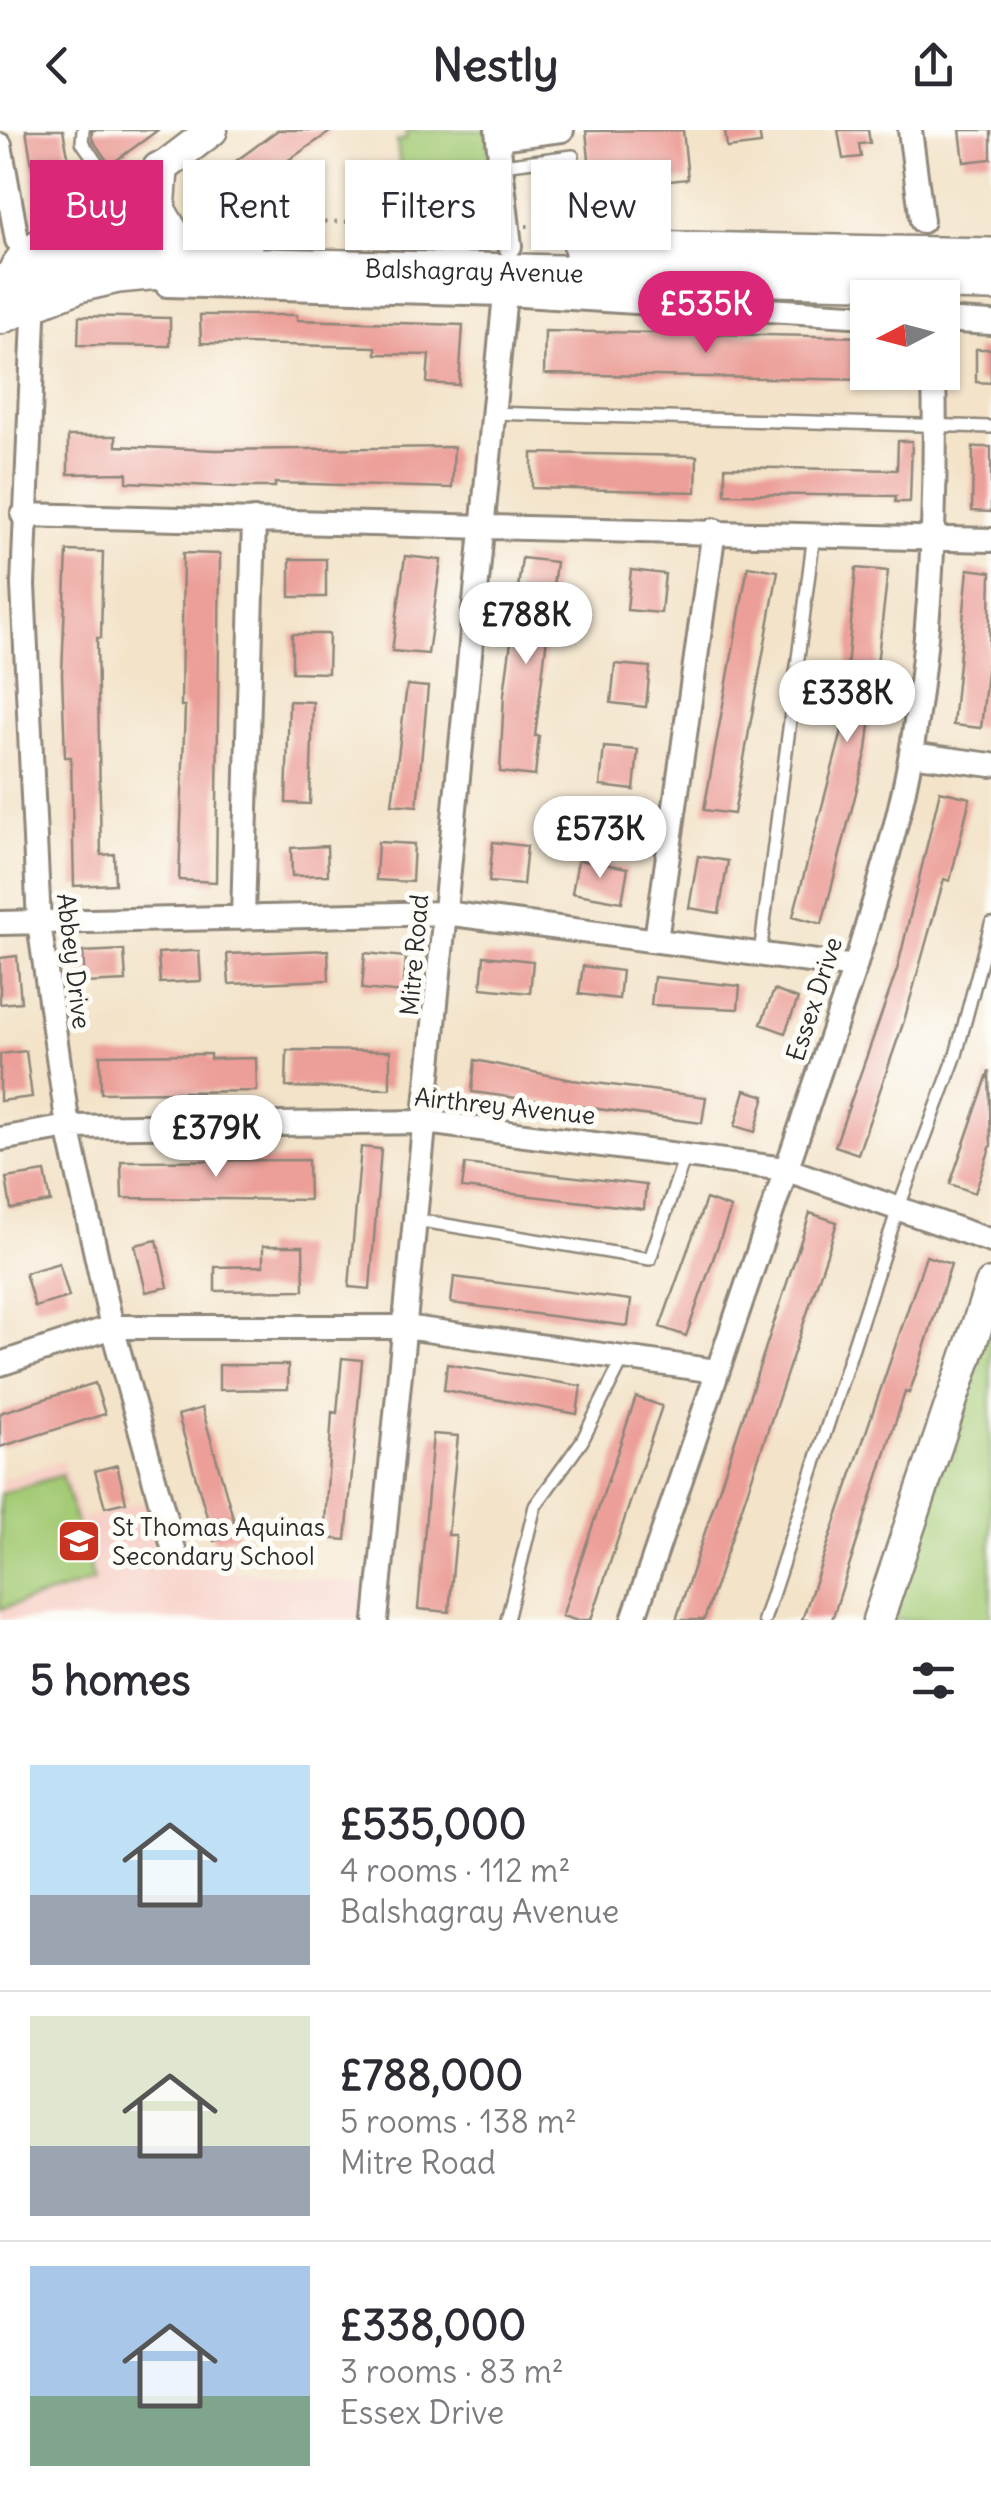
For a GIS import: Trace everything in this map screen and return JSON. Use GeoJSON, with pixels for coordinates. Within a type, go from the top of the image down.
{"type":"FeatureCollection","features":[{"type":"Feature","properties":{"kind":"main road"},"geometry":{"type":"LineString","coordinates":[[163,220],[176,242]]}},
{"type":"Feature","properties":{"kind":"main road","name":"Balshagray Avenue"},"geometry":{"type":"LineString","coordinates":[[511,228],[991,256]]}},
{"type":"Feature","properties":{"kind":"main road","name":"Balshagray Avenue"},"geometry":{"type":"LineString","coordinates":[[22,276],[97,253],[176,242],[345,235]]}},
{"type":"Feature","properties":{"kind":"main road"},"geometry":{"type":"LineString","coordinates":[[22,276],[55,250]]}},
{"type":"Feature","properties":{"kind":"main road"},"geometry":{"type":"LineString","coordinates":[[79,284],[99,250]]}},
{"type":"Feature","properties":{"kind":"main road","name":"Balshagray Avenue"},"geometry":{"type":"LineString","coordinates":[[22,276],[79,284],[131,273],[221,265],[991,283]]}},
{"type":"Feature","properties":{"kind":"street"},"geometry":{"type":"LineString","coordinates":[[163,165],[212,130]]}},
{"type":"Feature","properties":{"kind":"street"},"geometry":{"type":"LineString","coordinates":[[501,160],[497,134],[562,130]]}},
{"type":"Feature","properties":{"kind":"street"},"geometry":{"type":"LineString","coordinates":[[910,130],[921,222]]}},
{"type":"Feature","properties":{"kind":"street","name":"Abbey Drive"},"geometry":{"type":"LineString","coordinates":[[0,145],[36,341],[23,515],[25,662],[39,923],[68,1127],[112,1327],[175,1554]]}},
{"type":"Feature","properties":{"kind":"street","name":"Balshagray Avenue"},"geometry":{"type":"LineString","coordinates":[[164,286],[505,294],[850,315]]}},
{"type":"Feature","properties":{"kind":"street","name":"Mitre Road"},"geometry":{"type":"LineString","coordinates":[[376,1620],[505,294]]}},
{"type":"Feature","properties":{"kind":"street"},"geometry":{"type":"LineString","coordinates":[[960,321],[991,323]]}},
{"type":"Feature","properties":{"kind":"street","name":"Essex Drive"},"geometry":{"type":"LineString","coordinates":[[633,1620],[855,968],[911,754],[934,538],[934,390]]}},
{"type":"Feature","properties":{"kind":"street"},"geometry":{"type":"LineString","coordinates":[[23,515],[991,540]]}},
{"type":"Feature","properties":{"kind":"street"},"geometry":{"type":"LineString","coordinates":[[242,918],[254,520]]}},
{"type":"Feature","properties":{"kind":"street"},"geometry":{"type":"LineString","coordinates":[[656,940],[714,530]]}},
{"type":"Feature","properties":{"kind":"street"},"geometry":{"type":"LineString","coordinates":[[911,754],[991,765]]}},
{"type":"Feature","properties":{"kind":"street"},"geometry":{"type":"LineString","coordinates":[[0,923],[446,913],[855,968]]}},
{"type":"Feature","properties":{"kind":"street","name":"Airthrey Avenue"},"geometry":{"type":"LineString","coordinates":[[0,1139],[68,1127],[426,1122],[785,1169],[991,1241]]}},
{"type":"Feature","properties":{"kind":"street"},"geometry":{"type":"LineString","coordinates":[[878,1620],[991,1284]]}},
{"type":"Feature","properties":{"kind":"street"},"geometry":{"type":"LineString","coordinates":[[0,1364],[112,1327],[405,1328],[716,1371]]}},
{"type":"Feature","properties":{"kind":"lane"},"geometry":{"type":"LineString","coordinates":[[83,130],[82,142],[108,160]]}},
{"type":"Feature","properties":{"kind":"lane"},"geometry":{"type":"LineString","coordinates":[[511,164],[573,156]]}},
{"type":"Feature","properties":{"kind":"lane"},"geometry":{"type":"LineString","coordinates":[[492,413],[991,427]]}},
{"type":"Feature","properties":{"kind":"lane"},"geometry":{"type":"LineString","coordinates":[[760,954],[814,534]]}},
{"type":"Feature","properties":{"kind":"lane"},"geometry":{"type":"LineString","coordinates":[[764,1620],[898,1209],[956,1055],[991,924]]}},
{"type":"Feature","properties":{"kind":"lane"},"geometry":{"type":"LineString","coordinates":[[416,1220],[650,1259],[686,1154]]}},
{"type":"Feature","properties":{"kind":"lane"},"geometry":{"type":"LineString","coordinates":[[507,1620],[535,1506],[582,1441],[623,1358]]}},
{"type":"Feature","properties":{"kind":"shaded area","name":"St Thomas Aquinas Secondary School"},"geometry":{"type":"Polygon","coordinates":[[[62,1461],[82,1518],[145,1501],[165,1564],[378,1585],[374,1620],[0,1620],[0,1481],[62,1461]]]}},
{"type":"Feature","properties":{"kind":"green space"},"geometry":{"type":"Polygon","coordinates":[[[406,130],[487,130],[491,160],[399,160],[397,141],[406,139],[406,130]]]}},
{"type":"Feature","properties":{"kind":"green space"},"geometry":{"type":"Polygon","coordinates":[[[991,1305],[991,1620],[879,1620],[991,1305]]]}},
{"type":"Feature","properties":{"kind":"green space"},"geometry":{"type":"Polygon","coordinates":[[[62,1475],[94,1581],[0,1609],[0,1494],[62,1475]]]}},
{"type":"Feature","properties":{"kind":"building"},"geometry":{"type":"Polygon","coordinates":[[[26,130],[63,130],[69,160],[31,160],[26,130]]]}},
{"type":"Feature","properties":{"kind":"building"},"geometry":{"type":"Polygon","coordinates":[[[92,130],[158,130],[117,160],[107,160],[92,139],[92,130]]]}},
{"type":"Feature","properties":{"kind":"building"},"geometry":{"type":"Polygon","coordinates":[[[278,130],[333,130],[289,160],[237,160],[278,130]]]}},
{"type":"Feature","properties":{"kind":"building"},"geometry":{"type":"Polygon","coordinates":[[[683,130],[688,179],[671,181],[671,160],[589,160],[586,131],[683,130]]]}},
{"type":"Feature","properties":{"kind":"building"},"geometry":{"type":"Polygon","coordinates":[[[725,130],[759,130],[761,144],[727,148],[725,130]]]}},
{"type":"Feature","properties":{"kind":"building"},"geometry":{"type":"Polygon","coordinates":[[[838,130],[868,130],[870,143],[859,144],[861,157],[843,159],[838,130]]]}},
{"type":"Feature","properties":{"kind":"building"},"geometry":{"type":"Polygon","coordinates":[[[960,130],[991,130],[991,159],[964,162],[960,130]]]}},
{"type":"Feature","properties":{"kind":"building"},"geometry":{"type":"Polygon","coordinates":[[[200,315],[297,315],[297,320],[463,325],[459,385],[427,383],[429,355],[376,354],[376,347],[201,343],[200,315]]]}},
{"type":"Feature","properties":{"kind":"building"},"geometry":{"type":"Polygon","coordinates":[[[79,316],[170,318],[170,346],[78,345],[79,316]]]}},
{"type":"Feature","properties":{"kind":"building"},"geometry":{"type":"Polygon","coordinates":[[[545,331],[850,337],[850,380],[544,374],[545,331]]]}},
{"type":"Feature","properties":{"kind":"building"},"geometry":{"type":"Polygon","coordinates":[[[976,349],[991,349],[991,383],[976,382],[976,349]]]}},
{"type":"Feature","properties":{"kind":"building"},"geometry":{"type":"Polygon","coordinates":[[[68,436],[116,436],[116,446],[216,450],[454,447],[452,488],[275,483],[275,487],[234,487],[127,482],[127,473],[68,474],[68,436]]]}},
{"type":"Feature","properties":{"kind":"building"},"geometry":{"type":"Polygon","coordinates":[[[898,441],[912,441],[910,502],[895,502],[896,496],[725,494],[725,467],[897,470],[898,441]]]}},
{"type":"Feature","properties":{"kind":"building"},"geometry":{"type":"Polygon","coordinates":[[[973,447],[991,447],[991,512],[972,511],[973,447]]]}},
{"type":"Feature","properties":{"kind":"building"},"geometry":{"type":"Polygon","coordinates":[[[532,453],[697,456],[696,492],[532,488],[532,453]]]}},
{"type":"Feature","properties":{"kind":"building"},"geometry":{"type":"Polygon","coordinates":[[[67,551],[103,552],[101,638],[97,638],[101,855],[114,854],[115,884],[74,886],[71,757],[65,757],[62,674],[67,551]]]}},
{"type":"Feature","properties":{"kind":"building"},"geometry":{"type":"Polygon","coordinates":[[[183,553],[220,554],[216,882],[179,880],[185,706],[181,706],[183,553]]]}},
{"type":"Feature","properties":{"kind":"building"},"geometry":{"type":"Polygon","coordinates":[[[405,556],[441,560],[428,654],[392,651],[405,556]]]}},
{"type":"Feature","properties":{"kind":"building"},"geometry":{"type":"Polygon","coordinates":[[[522,558],[556,562],[535,736],[539,736],[535,776],[500,772],[504,694],[522,558]]]}},
{"type":"Feature","properties":{"kind":"building"},"geometry":{"type":"Polygon","coordinates":[[[290,559],[326,559],[326,597],[290,597],[290,559]]]}},
{"type":"Feature","properties":{"kind":"building"},"geometry":{"type":"Polygon","coordinates":[[[748,566],[778,571],[734,814],[704,810],[748,566]]]}},
{"type":"Feature","properties":{"kind":"building"},"geometry":{"type":"Polygon","coordinates":[[[856,568],[888,571],[867,750],[822,924],[793,916],[841,735],[856,568]]]}},
{"type":"Feature","properties":{"kind":"building"},"geometry":{"type":"Polygon","coordinates":[[[968,569],[991,572],[989,655],[981,728],[953,725],[968,569]]]}},
{"type":"Feature","properties":{"kind":"building"},"geometry":{"type":"Polygon","coordinates":[[[631,570],[665,574],[661,613],[627,610],[631,570]]]}},
{"type":"Feature","properties":{"kind":"building"},"geometry":{"type":"Polygon","coordinates":[[[292,634],[329,634],[328,673],[292,672],[292,634]]]}},
{"type":"Feature","properties":{"kind":"building"},"geometry":{"type":"Polygon","coordinates":[[[615,664],[650,667],[646,707],[611,703],[615,664]]]}},
{"type":"Feature","properties":{"kind":"building"},"geometry":{"type":"Polygon","coordinates":[[[407,685],[428,687],[417,806],[392,804],[407,685]]]}},
{"type":"Feature","properties":{"kind":"building"},"geometry":{"type":"Polygon","coordinates":[[[289,701],[313,702],[310,804],[286,803],[289,701]]]}},
{"type":"Feature","properties":{"kind":"building"},"geometry":{"type":"Polygon","coordinates":[[[604,747],[638,750],[634,790],[600,786],[604,747]]]}},
{"type":"Feature","properties":{"kind":"building"},"geometry":{"type":"Polygon","coordinates":[[[940,791],[970,798],[950,881],[944,879],[904,1021],[858,1154],[835,1146],[897,970],[940,791]]]}},
{"type":"Feature","properties":{"kind":"building"},"geometry":{"type":"Polygon","coordinates":[[[378,842],[414,844],[412,882],[376,880],[378,842]]]}},
{"type":"Feature","properties":{"kind":"building"},"geometry":{"type":"Polygon","coordinates":[[[493,842],[527,846],[523,885],[489,882],[493,842]]]}},
{"type":"Feature","properties":{"kind":"building"},"geometry":{"type":"Polygon","coordinates":[[[327,846],[328,875],[292,876],[291,848],[327,846]]]}},
{"type":"Feature","properties":{"kind":"building"},"geometry":{"type":"Polygon","coordinates":[[[698,856],[728,861],[719,913],[689,908],[698,856]]]}},
{"type":"Feature","properties":{"kind":"building"},"geometry":{"type":"Polygon","coordinates":[[[578,860],[628,868],[622,902],[572,893],[578,860]]]}},
{"type":"Feature","properties":{"kind":"building"},"geometry":{"type":"Polygon","coordinates":[[[124,950],[126,981],[85,983],[83,952],[124,950]]]}},
{"type":"Feature","properties":{"kind":"building"},"geometry":{"type":"Polygon","coordinates":[[[328,950],[329,980],[229,984],[227,954],[328,950]]]}},
{"type":"Feature","properties":{"kind":"building"},"geometry":{"type":"Polygon","coordinates":[[[199,951],[201,981],[160,983],[158,953],[199,951]]]}},
{"type":"Feature","properties":{"kind":"building"},"geometry":{"type":"Polygon","coordinates":[[[365,953],[406,957],[403,993],[362,989],[365,953]]]}},
{"type":"Feature","properties":{"kind":"building"},"geometry":{"type":"Polygon","coordinates":[[[17,956],[21,1002],[0,1004],[0,958],[17,956]]]}},
{"type":"Feature","properties":{"kind":"building"},"geometry":{"type":"Polygon","coordinates":[[[484,956],[533,961],[530,993],[481,988],[484,956]]]}},
{"type":"Feature","properties":{"kind":"building"},"geometry":{"type":"Polygon","coordinates":[[[583,966],[622,971],[619,999],[579,994],[583,966]]]}},
{"type":"Feature","properties":{"kind":"building"},"geometry":{"type":"Polygon","coordinates":[[[654,977],[740,986],[738,1009],[651,1005],[654,977]]]}},
{"type":"Feature","properties":{"kind":"building"},"geometry":{"type":"Polygon","coordinates":[[[774,990],[798,999],[785,1033],[761,1024],[774,990]]]}},
{"type":"Feature","properties":{"kind":"building"},"geometry":{"type":"Polygon","coordinates":[[[287,1050],[390,1051],[390,1089],[286,1087],[287,1050]]]}},
{"type":"Feature","properties":{"kind":"building"},"geometry":{"type":"Polygon","coordinates":[[[26,1051],[32,1097],[0,1101],[0,1054],[26,1051]]]}},
{"type":"Feature","properties":{"kind":"building"},"geometry":{"type":"Polygon","coordinates":[[[210,1054],[210,1059],[256,1058],[257,1091],[101,1093],[100,1055],[210,1054]]]}},
{"type":"Feature","properties":{"kind":"building"},"geometry":{"type":"Polygon","coordinates":[[[475,1060],[572,1080],[706,1097],[702,1123],[472,1092],[475,1060]]]}},
{"type":"Feature","properties":{"kind":"building"},"geometry":{"type":"Polygon","coordinates":[[[989,1071],[991,1145],[975,1193],[950,1184],[989,1071]]]}},
{"type":"Feature","properties":{"kind":"building"},"geometry":{"type":"Polygon","coordinates":[[[745,1090],[765,1096],[755,1132],[735,1126],[745,1090]]]}},
{"type":"Feature","properties":{"kind":"building"},"geometry":{"type":"Polygon","coordinates":[[[361,1147],[381,1149],[370,1289],[349,1287],[361,1147]]]}},
{"type":"Feature","properties":{"kind":"building"},"geometry":{"type":"Polygon","coordinates":[[[308,1160],[309,1200],[122,1198],[121,1161],[308,1160]]]}},
{"type":"Feature","properties":{"kind":"building"},"geometry":{"type":"Polygon","coordinates":[[[465,1164],[646,1185],[644,1209],[462,1188],[465,1164]]]}},
{"type":"Feature","properties":{"kind":"building"},"geometry":{"type":"Polygon","coordinates":[[[45,1172],[51,1202],[11,1209],[6,1178],[45,1172]]]}},
{"type":"Feature","properties":{"kind":"building"},"geometry":{"type":"Polygon","coordinates":[[[706,1199],[731,1208],[686,1336],[660,1327],[706,1199]]]}},
{"type":"Feature","properties":{"kind":"building"},"geometry":{"type":"Polygon","coordinates":[[[810,1213],[837,1222],[832,1239],[704,1620],[676,1620],[810,1213]]]}},
{"type":"Feature","properties":{"kind":"building"},"geometry":{"type":"Polygon","coordinates":[[[157,1240],[168,1287],[146,1292],[135,1245],[157,1240]]]}},
{"type":"Feature","properties":{"kind":"building"},"geometry":{"type":"Polygon","coordinates":[[[263,1246],[303,1246],[304,1290],[215,1291],[215,1267],[263,1266],[263,1246]]]}},
{"type":"Feature","properties":{"kind":"building"},"geometry":{"type":"Polygon","coordinates":[[[926,1256],[951,1264],[915,1377],[909,1393],[905,1392],[832,1620],[802,1620],[926,1256]]]}},
{"type":"Feature","properties":{"kind":"building"},"geometry":{"type":"Polygon","coordinates":[[[59,1263],[69,1297],[35,1307],[25,1273],[59,1263]]]}},
{"type":"Feature","properties":{"kind":"building"},"geometry":{"type":"Polygon","coordinates":[[[454,1277],[631,1300],[628,1326],[451,1303],[454,1277]]]}},
{"type":"Feature","properties":{"kind":"building"},"geometry":{"type":"Polygon","coordinates":[[[342,1358],[362,1360],[346,1540],[324,1538],[332,1412],[337,1413],[342,1358]]]}},
{"type":"Feature","properties":{"kind":"building"},"geometry":{"type":"Polygon","coordinates":[[[447,1364],[581,1386],[577,1414],[444,1390],[447,1364]]]}},
{"type":"Feature","properties":{"kind":"building"},"geometry":{"type":"Polygon","coordinates":[[[219,1365],[288,1365],[288,1389],[219,1390],[219,1365]]]}},
{"type":"Feature","properties":{"kind":"building"},"geometry":{"type":"Polygon","coordinates":[[[95,1383],[105,1414],[0,1447],[0,1413],[95,1383]]]}},
{"type":"Feature","properties":{"kind":"building"},"geometry":{"type":"Polygon","coordinates":[[[636,1397],[662,1406],[591,1620],[575,1620],[562,1616],[636,1397]]]}},
{"type":"Feature","properties":{"kind":"building"},"geometry":{"type":"Polygon","coordinates":[[[202,1408],[238,1535],[214,1541],[178,1415],[202,1408]]]}},
{"type":"Feature","properties":{"kind":"building"},"geometry":{"type":"Polygon","coordinates":[[[433,1434],[458,1436],[448,1535],[456,1535],[449,1612],[418,1609],[433,1434]]]}},
{"type":"Feature","properties":{"kind":"building"},"geometry":{"type":"Polygon","coordinates":[[[117,1465],[126,1502],[105,1507],[95,1471],[117,1465]]]}},
{"type":"Feature","properties":{"kind":"place","name":"St Thomas Aquinas Secondary School"},"geometry":{"type":"Point","coordinates":[79,1541]}}]}
